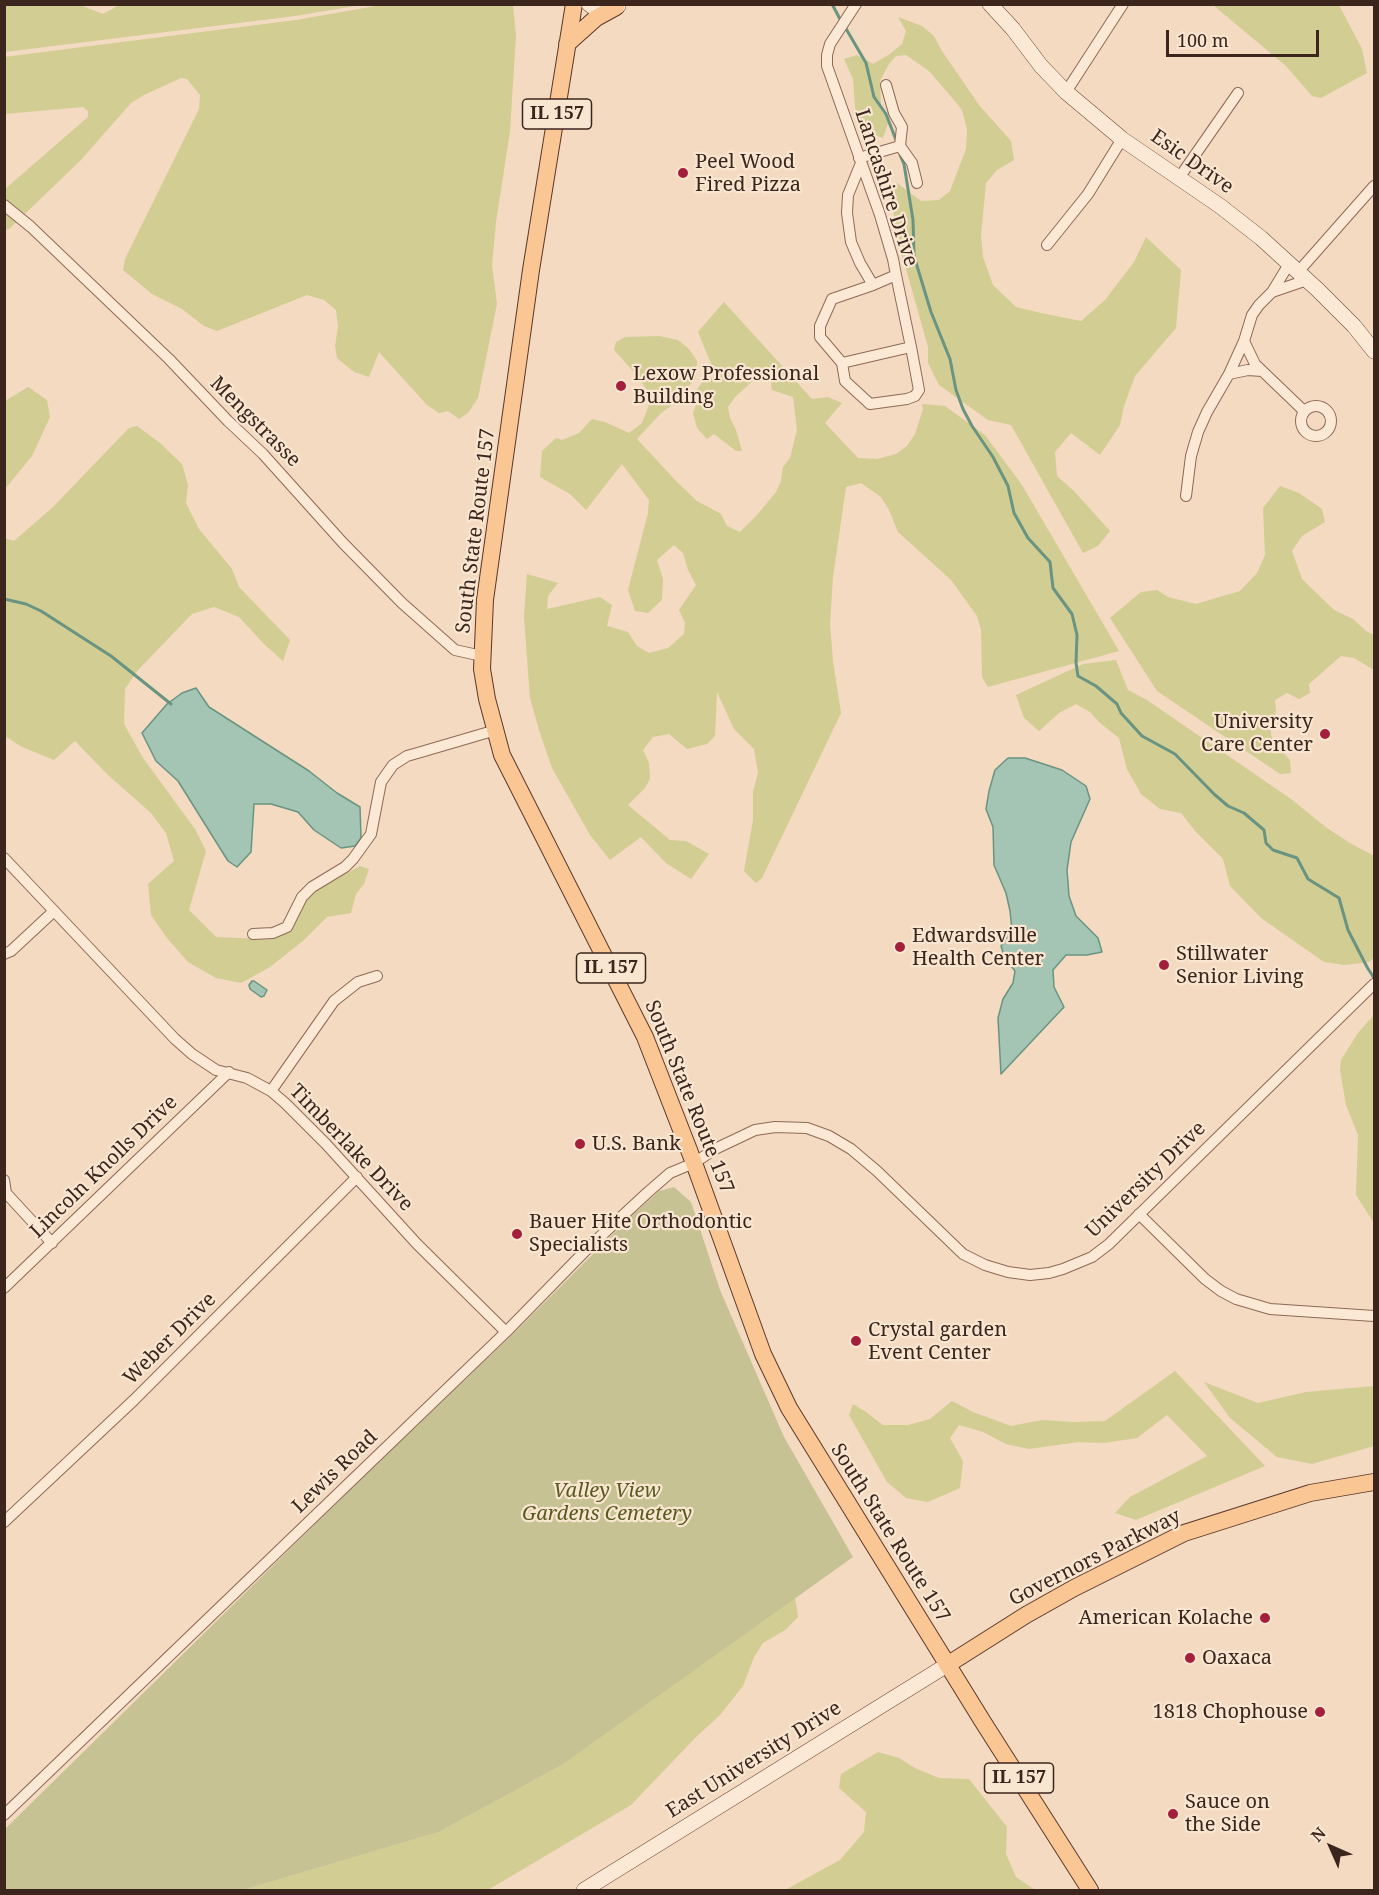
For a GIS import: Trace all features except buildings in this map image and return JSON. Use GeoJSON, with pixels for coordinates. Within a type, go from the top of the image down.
{"type":"FeatureCollection","features":[{"type":"Feature","properties":{"kind":"main road","name":"South State Route 157"},"geometry":{"type":"LineString","coordinates":[[574,4],[531,270],[487,579],[482,669],[487,699],[502,755],[645,1037],[694,1163],[763,1354],[784,1399],[947,1665],[1090,1890]]}},
{"type":"Feature","properties":{"kind":"main road"},"geometry":{"type":"LineString","coordinates":[[567,44],[596,18],[619,6]]}},
{"type":"Feature","properties":{"kind":"main road","name":"Governors Parkway"},"geometry":{"type":"LineString","coordinates":[[947,1665],[1071,1589],[1184,1533],[1310,1494],[1374,1482]]}},
{"type":"Feature","properties":{"kind":"street"},"geometry":{"type":"LineString","coordinates":[[589,4],[593,7],[619,6]]}},
{"type":"Feature","properties":{"kind":"street","name":"Lancashire Drive"},"geometry":{"type":"LineString","coordinates":[[842,363],[846,381],[870,404],[908,399],[915,396],[919,390],[896,275],[880,215],[827,66],[830,44],[856,4]]}},
{"type":"Feature","properties":{"kind":"street","name":"Esic Drive"},"geometry":{"type":"LineString","coordinates":[[990,4],[1013,28],[1041,66],[1066,92],[1122,139],[1236,219],[1298,272],[1354,326],[1374,351]]}},
{"type":"Feature","properties":{"kind":"street"},"geometry":{"type":"LineString","coordinates":[[1066,92],[1123,4]]}},
{"type":"Feature","properties":{"kind":"street"},"geometry":{"type":"LineString","coordinates":[[886,85],[894,113],[902,127],[900,146],[912,164],[917,183]]}},
{"type":"Feature","properties":{"kind":"street"},"geometry":{"type":"LineString","coordinates":[[1179,178],[1238,93]]}},
{"type":"Feature","properties":{"kind":"street"},"geometry":{"type":"LineString","coordinates":[[1047,245],[1088,194],[1122,139]]}},
{"type":"Feature","properties":{"kind":"street"},"geometry":{"type":"LineString","coordinates":[[873,285],[851,242],[847,213],[848,195],[860,161],[900,146]]}},
{"type":"Feature","properties":{"kind":"street"},"geometry":{"type":"LineString","coordinates":[[1186,496],[1191,456],[1198,432],[1229,374],[1244,341],[1252,315],[1272,292],[1298,272],[1374,186]]}},
{"type":"Feature","properties":{"kind":"street","name":"Mengstrasse"},"geometry":{"type":"LineString","coordinates":[[4,205],[31,227],[169,359],[263,454],[343,543],[402,603],[454,650],[482,657]]}},
{"type":"Feature","properties":{"kind":"street"},"geometry":{"type":"LineString","coordinates":[[1272,292],[1298,272]]}},
{"type":"Feature","properties":{"kind":"street"},"geometry":{"type":"LineString","coordinates":[[896,275],[832,299],[820,326],[820,337],[842,363],[910,347]]}},
{"type":"Feature","properties":{"kind":"street"},"geometry":{"type":"LineString","coordinates":[[1244,341],[1255,364],[1304,411]]}},
{"type":"Feature","properties":{"kind":"street"},"geometry":{"type":"LineString","coordinates":[[1229,374],[1248,370],[1262,371]]}},
{"type":"Feature","properties":{"kind":"street"},"geometry":{"type":"LineString","coordinates":[[253,934],[273,933],[287,927],[302,897],[312,887],[345,867],[353,859],[371,834],[381,782],[393,765],[414,754],[496,730]]}},
{"type":"Feature","properties":{"kind":"street","name":"Timberlake Drive"},"geometry":{"type":"LineString","coordinates":[[4,858],[175,1039],[216,1070],[247,1078],[271,1091],[285,1103],[357,1177],[417,1244],[506,1332]]}},
{"type":"Feature","properties":{"kind":"street"},"geometry":{"type":"LineString","coordinates":[[4,954],[11,951],[54,911]]}},
{"type":"Feature","properties":{"kind":"street"},"geometry":{"type":"LineString","coordinates":[[271,1091],[334,1001],[358,982],[377,976]]}},
{"type":"Feature","properties":{"kind":"street","name":"University Drive"},"geometry":{"type":"LineString","coordinates":[[694,1163],[715,1149],[755,1130],[775,1127],[807,1128],[829,1136],[852,1149],[963,1254],[985,1266],[1008,1272],[1030,1275],[1049,1273],[1073,1266],[1101,1251],[1374,984]]}},
{"type":"Feature","properties":{"kind":"street","name":"Lincoln Knolls Drive"},"geometry":{"type":"LineString","coordinates":[[4,1288],[229,1072]]}},
{"type":"Feature","properties":{"kind":"street","name":"Lewis Road"},"geometry":{"type":"LineString","coordinates":[[4,1815],[506,1332],[590,1246],[670,1173],[694,1163]]}},
{"type":"Feature","properties":{"kind":"street","name":"Weber Drive"},"geometry":{"type":"LineString","coordinates":[[4,1522],[134,1400],[357,1177]]}},
{"type":"Feature","properties":{"kind":"street"},"geometry":{"type":"LineString","coordinates":[[4,1180],[6,1193],[52,1243]]}},
{"type":"Feature","properties":{"kind":"street"},"geometry":{"type":"LineString","coordinates":[[1139,1214],[1205,1279],[1236,1299],[1270,1309],[1374,1316]]}},
{"type":"Feature","properties":{"kind":"street","name":"East University Drive"},"geometry":{"type":"LineString","coordinates":[[584,1890],[947,1665]]}},
{"type":"Feature","properties":{"kind":"shaded area"},"geometry":{"type":"Polygon","coordinates":[[[5,5],[80,5],[103,14],[119,5],[361,5],[295,16],[5,52],[5,5]]]}},
{"type":"Feature","properties":{"kind":"shaded area"},"geometry":{"type":"Polygon","coordinates":[[[381,5],[513,5],[516,35],[510,131],[492,265],[497,304],[478,398],[468,413],[459,419],[448,411],[439,413],[427,405],[379,352],[369,377],[354,372],[337,358],[336,310],[324,300],[307,295],[217,331],[204,326],[182,309],[152,294],[123,270],[125,259],[199,109],[200,95],[187,79],[181,78],[131,103],[80,161],[9,229],[5,230],[5,189],[88,117],[88,111],[83,107],[5,114],[4,57],[296,20],[381,5]]]}},
{"type":"Feature","properties":{"kind":"shaded area"},"geometry":{"type":"Polygon","coordinates":[[[1213,5],[1339,5],[1362,49],[1367,73],[1321,98],[1312,96],[1286,66],[1213,5]]]}},
{"type":"Feature","properties":{"kind":"shaded area"},"geometry":{"type":"Polygon","coordinates":[[[898,17],[922,26],[934,36],[979,105],[1011,141],[1014,160],[997,170],[986,183],[981,235],[983,257],[993,285],[1016,307],[1081,321],[1105,300],[1134,262],[1146,237],[1181,270],[1176,328],[1135,376],[1120,425],[1100,455],[1071,433],[1055,452],[1057,476],[1074,491],[1110,531],[1098,546],[1083,553],[1011,425],[988,420],[939,385],[928,363],[928,347],[899,244],[890,194],[892,186],[897,183],[921,201],[939,200],[950,191],[966,149],[967,129],[962,110],[954,100],[929,71],[906,55],[896,56],[880,81],[881,104],[888,123],[883,138],[862,130],[855,107],[853,79],[844,59],[857,55],[873,64],[890,54],[902,44],[906,31],[898,17]]]}},
{"type":"Feature","properties":{"kind":"shaded area"},"geometry":{"type":"Polygon","coordinates":[[[724,302],[812,399],[828,397],[842,403],[825,423],[858,458],[877,459],[896,454],[907,446],[915,434],[923,409],[922,404],[945,406],[985,435],[1022,485],[1119,651],[988,687],[982,677],[981,630],[977,616],[951,580],[898,532],[881,497],[861,483],[846,487],[833,577],[830,624],[841,713],[762,878],[756,883],[744,871],[753,820],[753,792],[758,773],[754,749],[734,729],[717,692],[715,736],[707,744],[687,749],[669,734],[653,737],[643,750],[649,763],[650,779],[645,788],[628,805],[670,840],[686,841],[709,854],[691,879],[666,863],[641,837],[610,860],[590,835],[552,768],[530,698],[524,617],[527,574],[558,583],[548,596],[547,609],[600,597],[612,605],[607,626],[628,632],[637,646],[649,653],[668,648],[684,634],[685,623],[679,610],[696,585],[683,553],[674,545],[657,560],[663,579],[662,600],[648,613],[635,611],[628,590],[648,513],[649,500],[622,464],[586,510],[570,494],[540,477],[542,451],[556,438],[562,440],[579,433],[592,419],[629,433],[642,423],[652,397],[614,350],[616,342],[625,337],[659,336],[678,340],[689,349],[697,361],[696,378],[637,439],[677,482],[697,501],[721,514],[727,526],[740,532],[776,492],[781,481],[783,467],[790,458],[797,430],[793,397],[772,390],[770,377],[765,373],[756,378],[735,397],[728,407],[742,451],[736,451],[714,434],[707,439],[697,428],[693,413],[698,399],[696,391],[703,381],[716,376],[698,332],[724,302]]]}},
{"type":"Feature","properties":{"kind":"shaded area"},"geometry":{"type":"Polygon","coordinates":[[[28,387],[47,400],[50,417],[32,456],[5,489],[5,401],[28,387]]]}},
{"type":"Feature","properties":{"kind":"shaded area"},"geometry":{"type":"Polygon","coordinates":[[[137,426],[160,443],[182,464],[188,485],[186,503],[199,529],[232,569],[239,587],[290,640],[283,661],[239,617],[214,607],[192,614],[138,670],[125,689],[124,724],[143,758],[195,829],[206,851],[189,910],[216,937],[264,939],[276,936],[303,906],[312,892],[360,866],[369,869],[364,884],[356,894],[351,913],[327,917],[304,940],[270,967],[241,983],[216,978],[188,962],[151,915],[148,884],[174,861],[166,833],[151,813],[108,775],[75,741],[54,760],[22,747],[5,736],[4,538],[14,541],[53,507],[129,428],[137,426]]]}},
{"type":"Feature","properties":{"kind":"shaded area"},"geometry":{"type":"Polygon","coordinates":[[[1280,486],[1299,493],[1322,509],[1325,522],[1302,536],[1292,551],[1302,579],[1334,610],[1353,619],[1374,635],[1374,670],[1354,658],[1341,656],[1309,684],[1310,693],[1299,699],[1287,693],[1275,700],[1276,711],[1271,725],[1271,735],[1290,760],[1291,773],[1280,774],[1157,691],[1110,618],[1141,592],[1157,590],[1168,597],[1196,604],[1240,591],[1257,573],[1265,555],[1263,508],[1280,486]]]}},
{"type":"Feature","properties":{"kind":"shaded area"},"geometry":{"type":"Polygon","coordinates":[[[1116,660],[1128,690],[1147,700],[1291,799],[1327,828],[1374,856],[1374,958],[1369,962],[1344,965],[1324,962],[1261,918],[1230,886],[1223,859],[1181,813],[1160,809],[1141,794],[1127,769],[1119,738],[1090,712],[1076,704],[1059,713],[1039,731],[1024,718],[1016,695],[1083,664],[1116,660]]]}},
{"type":"Feature","properties":{"kind":"shaded area"},"geometry":{"type":"Polygon","coordinates":[[[196,688],[209,707],[309,771],[337,793],[360,807],[361,838],[355,846],[341,848],[314,830],[298,812],[271,804],[254,804],[251,852],[237,867],[228,861],[178,781],[156,761],[142,733],[167,704],[182,693],[196,688]]]}},
{"type":"Feature","properties":{"kind":"shaded area"},"geometry":{"type":"Polygon","coordinates":[[[1008,758],[1025,758],[1062,770],[1086,786],[1090,799],[1071,842],[1067,870],[1069,896],[1076,916],[1098,938],[1102,952],[1066,955],[1053,970],[1054,987],[1064,1007],[1001,1074],[998,1018],[1003,999],[1013,983],[1015,971],[1005,959],[1001,946],[1012,930],[1010,911],[1006,893],[994,865],[993,827],[986,809],[995,770],[1008,758]]]}},
{"type":"Feature","properties":{"kind":"shaded area"},"geometry":{"type":"Polygon","coordinates":[[[252,981],[267,990],[264,996],[261,997],[250,989],[249,985],[252,981]]]}},
{"type":"Feature","properties":{"kind":"shaded area"},"geometry":{"type":"Polygon","coordinates":[[[1374,1015],[1374,1223],[1356,1195],[1358,1135],[1346,1105],[1340,1070],[1341,1060],[1358,1033],[1374,1015]]]}},
{"type":"Feature","properties":{"kind":"shaded area"},"geometry":{"type":"Polygon","coordinates":[[[1175,1371],[1265,1466],[1136,1520],[1115,1513],[1130,1497],[1207,1456],[1167,1415],[1137,1438],[1104,1443],[1079,1442],[1029,1449],[1006,1444],[983,1432],[959,1425],[950,1438],[963,1461],[960,1488],[928,1502],[906,1498],[887,1482],[849,1415],[853,1404],[883,1425],[908,1425],[930,1419],[952,1401],[973,1412],[1011,1426],[1042,1420],[1105,1421],[1175,1371]]]}},
{"type":"Feature","properties":{"kind":"shaded area"},"geometry":{"type":"Polygon","coordinates":[[[1204,1382],[1258,1403],[1306,1392],[1374,1386],[1374,1446],[1312,1464],[1277,1457],[1230,1418],[1204,1382]]]}},
{"type":"Feature","properties":{"kind":"shaded area"},"geometry":{"type":"Polygon","coordinates":[[[795,1598],[798,1617],[785,1630],[763,1643],[754,1657],[743,1686],[720,1715],[631,1805],[488,1890],[243,1890],[439,1832],[562,1765],[795,1598]]]}},
{"type":"Feature","properties":{"kind":"shaded area"},"geometry":{"type":"Polygon","coordinates":[[[878,1752],[899,1758],[939,1778],[969,1779],[1007,1827],[1006,1854],[1016,1877],[1035,1890],[785,1890],[840,1860],[864,1832],[866,1812],[839,1788],[841,1774],[878,1752]]]}},
{"type":"Feature","properties":{"kind":"green space","name":"Valley View Gardens Cemetery"},"geometry":{"type":"Polygon","coordinates":[[[674,1187],[691,1202],[720,1290],[784,1437],[853,1557],[562,1765],[439,1832],[243,1890],[5,1890],[5,1829],[626,1221],[659,1191],[674,1187]]]}},
{"type":"Feature","properties":{"kind":"waterway"},"geometry":{"type":"LineString","coordinates":[[832,4],[841,21]]}},
{"type":"Feature","properties":{"kind":"waterway"},"geometry":{"type":"LineString","coordinates":[[845,27],[866,63],[874,97],[886,114],[896,140]]}},
{"type":"Feature","properties":{"kind":"waterway"},"geometry":{"type":"LineString","coordinates":[[900,155],[904,164],[913,220],[914,256],[931,312],[950,359],[956,390],[972,426],[993,457],[1008,486],[1014,513],[1028,538],[1050,562],[1053,588],[1072,614],[1077,635],[1078,676],[1096,686],[1117,704],[1121,713],[1142,736],[1175,754],[1228,806],[1244,813],[1264,830],[1266,843],[1273,850],[1297,858],[1308,879],[1339,898],[1348,930],[1374,978]]}},
{"type":"Feature","properties":{"kind":"waterway"},"geometry":{"type":"LineString","coordinates":[[4,599],[26,604],[41,611],[111,656],[171,704]]}},
{"type":"Feature","properties":{"kind":"place","name":"Peel Wood Fired Pizza"},"geometry":{"type":"Point","coordinates":[683,173]}},
{"type":"Feature","properties":{"kind":"place","name":"Lexow Professional Building"},"geometry":{"type":"Point","coordinates":[621,386]}},
{"type":"Feature","properties":{"kind":"place","name":"University Care Center"},"geometry":{"type":"Point","coordinates":[1325,734]}},
{"type":"Feature","properties":{"kind":"place","name":"Edwardsville Health Center"},"geometry":{"type":"Point","coordinates":[900,947]}},
{"type":"Feature","properties":{"kind":"place","name":"Stillwater Senior Living"},"geometry":{"type":"Point","coordinates":[1164,965]}},
{"type":"Feature","properties":{"kind":"place","name":"U.S. Bank"},"geometry":{"type":"Point","coordinates":[580,1144]}},
{"type":"Feature","properties":{"kind":"place","name":"Bauer Hite Orthodontic Specialists"},"geometry":{"type":"Point","coordinates":[517,1234]}},
{"type":"Feature","properties":{"kind":"place","name":"Crystal garden Event Center"},"geometry":{"type":"Point","coordinates":[856,1341]}},
{"type":"Feature","properties":{"kind":"place","name":"American Kolache"},"geometry":{"type":"Point","coordinates":[1265,1618]}},
{"type":"Feature","properties":{"kind":"place","name":"Oaxaca"},"geometry":{"type":"Point","coordinates":[1190,1658]}},
{"type":"Feature","properties":{"kind":"place","name":"1818 Chophouse"},"geometry":{"type":"Point","coordinates":[1320,1712]}},
{"type":"Feature","properties":{"kind":"place","name":"Sauce on the Side"},"geometry":{"type":"Point","coordinates":[1173,1814]}}]}
